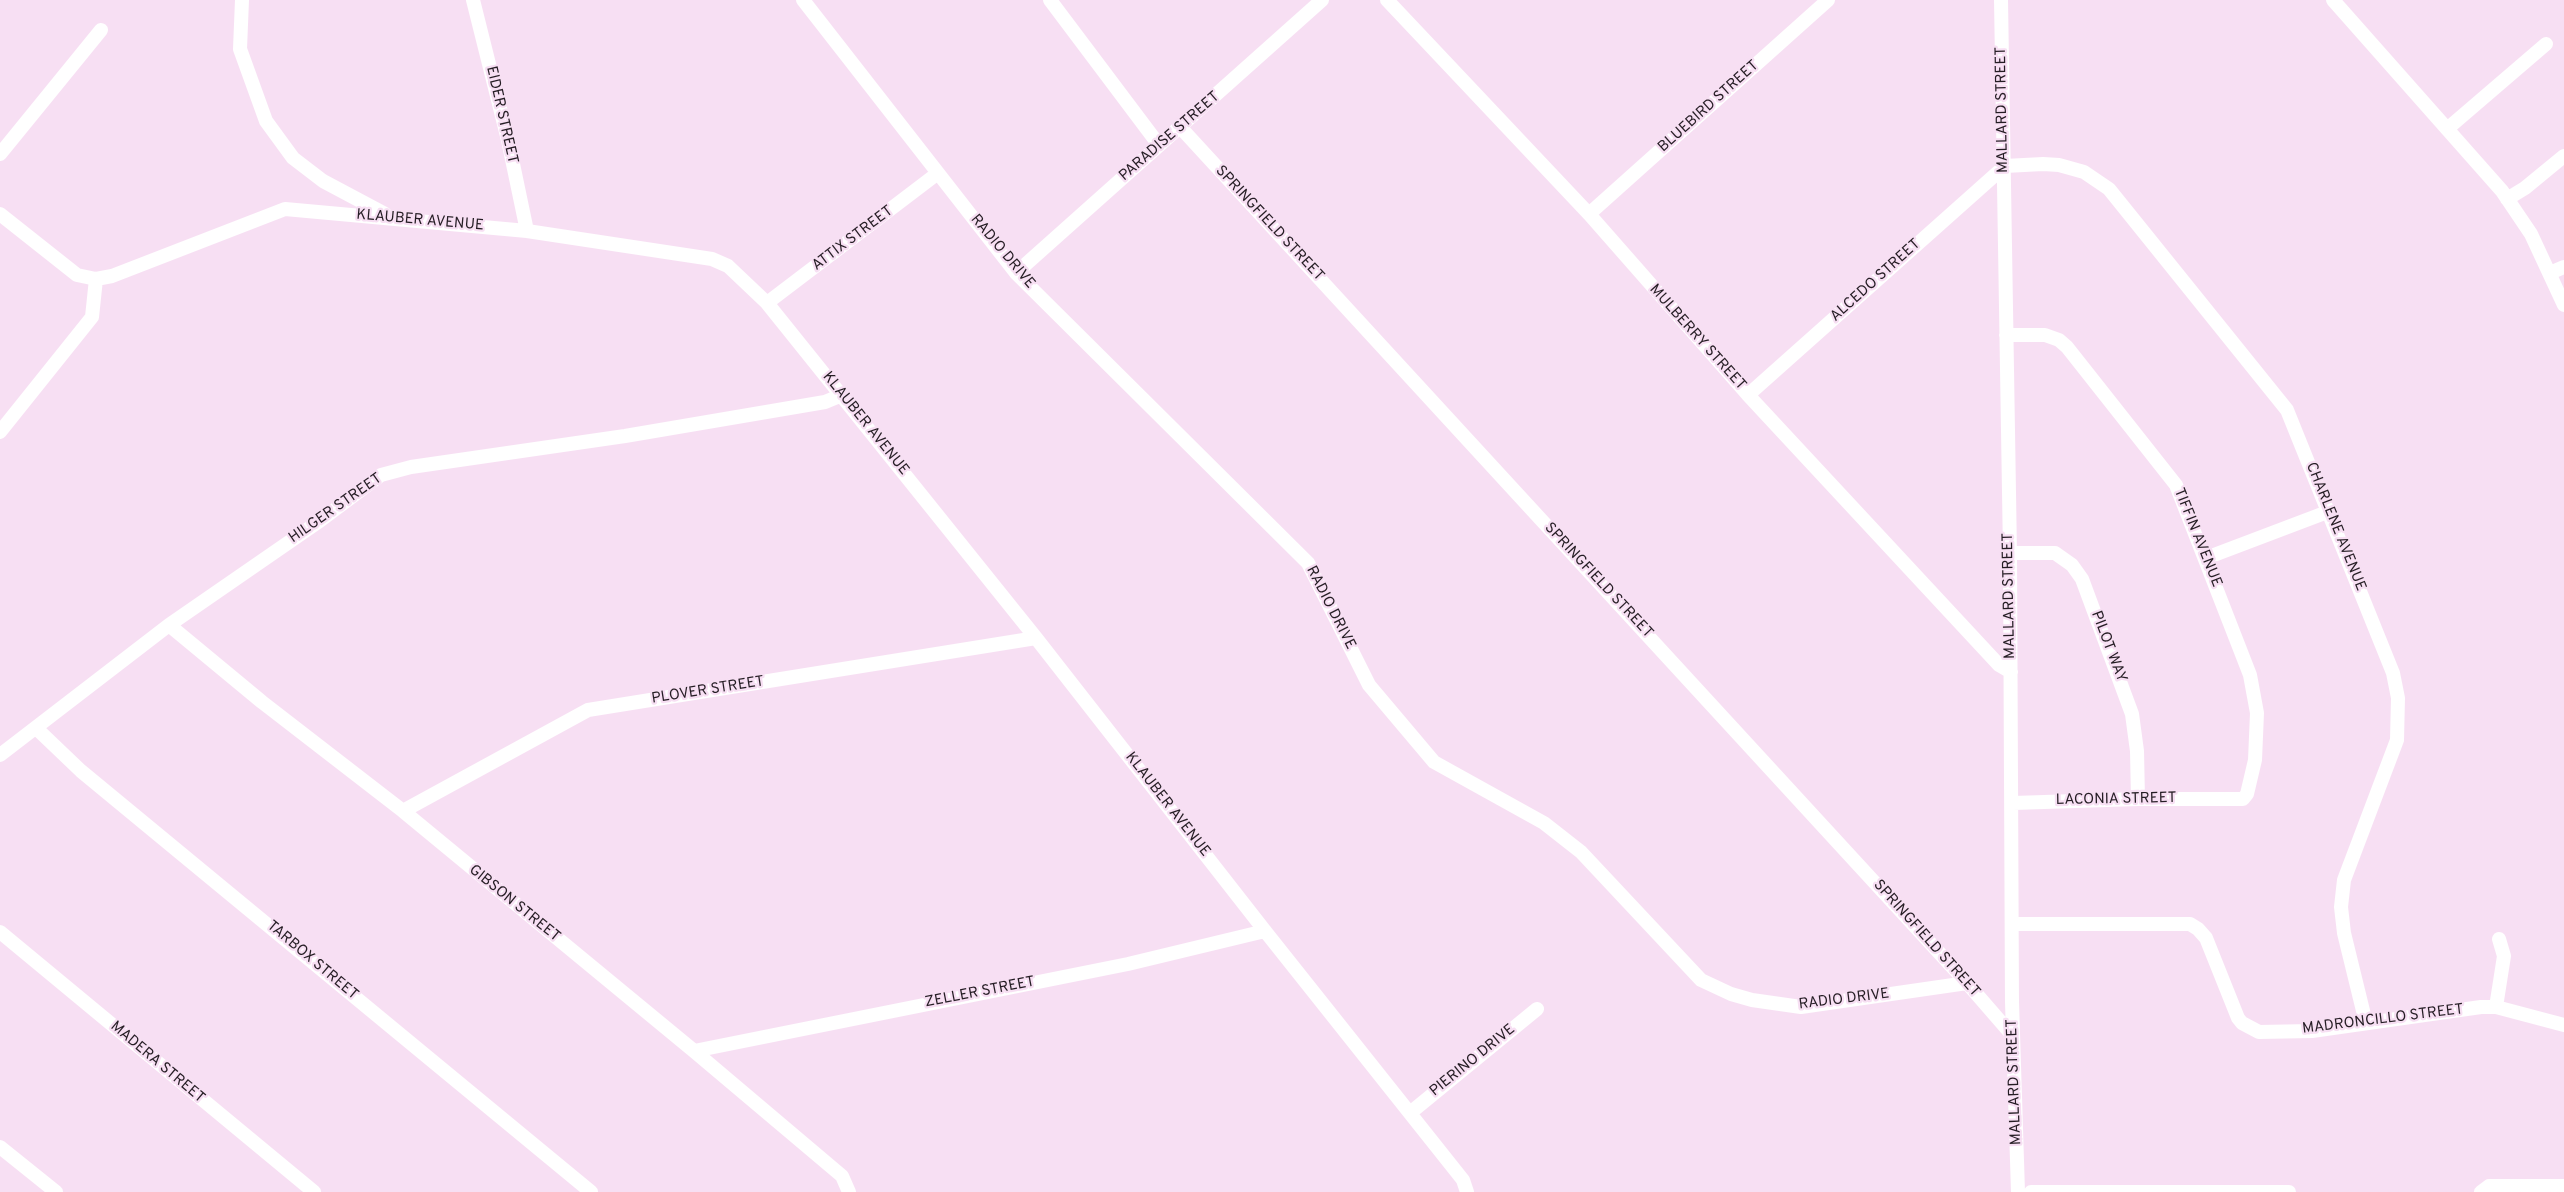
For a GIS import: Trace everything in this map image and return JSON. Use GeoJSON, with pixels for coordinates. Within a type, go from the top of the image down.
{"type":"FeatureCollection","features":[{"type":"Feature","properties":{"kind":"street"},"geometry":{"type":"LineString","coordinates":[[242,0],[240,50],[250,81],[266,121],[293,158],[346,194],[388,215],[414,219]]}},
{"type":"Feature","properties":{"kind":"street","name":"EIDER STREET"},"geometry":{"type":"LineString","coordinates":[[473,0],[508,141],[527,231]]}},
{"type":"Feature","properties":{"kind":"street","name":"RADIO DRIVE"},"geometry":{"type":"LineString","coordinates":[[802,0],[1016,273],[1308,563],[1369,686],[1434,762],[1544,823],[1581,852],[1701,980],[1752,1000],[1801,1007],[1967,983]]}},
{"type":"Feature","properties":{"kind":"street"},"geometry":{"type":"LineString","coordinates":[[1050,0],[1159,145]]}},
{"type":"Feature","properties":{"kind":"street","name":"PARADISE STREET"},"geometry":{"type":"LineString","coordinates":[[1016,273],[1322,0]]}},
{"type":"Feature","properties":{"kind":"street","name":"MULBERRY STREET"},"geometry":{"type":"LineString","coordinates":[[1387,0],[1589,214],[1748,395],[1999,665],[2011,672]]}},
{"type":"Feature","properties":{"kind":"street","name":"BLUEBIRD STREET"},"geometry":{"type":"LineString","coordinates":[[1589,214],[1828,0]]}},
{"type":"Feature","properties":{"kind":"street","name":"MALLARD STREET"},"geometry":{"type":"LineString","coordinates":[[2001,0],[2013,803],[2013,1036],[2018,1192]]}},
{"type":"Feature","properties":{"kind":"street"},"geometry":{"type":"LineString","coordinates":[[2333,0],[2507,199],[2531,234],[2564,305]]}},
{"type":"Feature","properties":{"kind":"street"},"geometry":{"type":"LineString","coordinates":[[0,154],[101,30]]}},
{"type":"Feature","properties":{"kind":"street"},"geometry":{"type":"LineString","coordinates":[[2447,129],[2546,44]]}},
{"type":"Feature","properties":{"kind":"street","name":"SPRINGFIELD STREET"},"geometry":{"type":"LineString","coordinates":[[1181,128],[1967,983],[2013,1036]]}},
{"type":"Feature","properties":{"kind":"street"},"geometry":{"type":"LineString","coordinates":[[2507,199],[2525,188],[2564,156]]}},
{"type":"Feature","properties":{"kind":"street","name":"CHARLENE AVENUE"},"geometry":{"type":"LineString","coordinates":[[2005,166],[2059,165],[2084,172],[2109,189],[2288,410],[2393,673],[2398,698],[2397,740],[2344,880],[2341,907],[2344,933],[2366,1023]]}},
{"type":"Feature","properties":{"kind":"street","name":"ALCEDO STREET"},"geometry":{"type":"LineString","coordinates":[[1748,395],[2005,166]]}},
{"type":"Feature","properties":{"kind":"street","name":"ATTIX STREET"},"geometry":{"type":"LineString","coordinates":[[767,303],[938,173]]}},
{"type":"Feature","properties":{"kind":"street","name":"KLAUBER AVENUE"},"geometry":{"type":"LineString","coordinates":[[96,279],[112,276],[285,208],[527,231],[712,259],[728,266],[767,303],[1036,638],[1463,1180],[1467,1192]]}},
{"type":"Feature","properties":{"kind":"street"},"geometry":{"type":"LineString","coordinates":[[0,214],[77,275],[96,279],[92,316],[0,432]]}},
{"type":"Feature","properties":{"kind":"street"},"geometry":{"type":"LineString","coordinates":[[2550,273],[2564,267]]}},
{"type":"Feature","properties":{"kind":"street","name":"TIFFIN AVENUE"},"geometry":{"type":"LineString","coordinates":[[2006,335],[2045,335],[2059,340],[2067,347],[2176,485],[2250,675],[2257,713],[2257,744],[2247,794],[2243,798],[2220,798]]}},
{"type":"Feature","properties":{"kind":"street","name":"HILGER STREET"},"geometry":{"type":"LineString","coordinates":[[0,755],[169,625],[321,520],[381,475],[411,467],[625,436],[825,402],[842,395]]}},
{"type":"Feature","properties":{"kind":"street"},"geometry":{"type":"LineString","coordinates":[[2206,558],[2330,511]]}},
{"type":"Feature","properties":{"kind":"street","name":"PILOT WAY"},"geometry":{"type":"LineString","coordinates":[[2010,553],[2055,553],[2072,565],[2082,579],[2120,676],[2132,714],[2137,751],[2138,798]]}},
{"type":"Feature","properties":{"kind":"street","name":"GIBSON STREET"},"geometry":{"type":"LineString","coordinates":[[169,625],[262,702],[403,811],[694,1051],[842,1176],[849,1192]]}},
{"type":"Feature","properties":{"kind":"street","name":"PLOVER STREET"},"geometry":{"type":"LineString","coordinates":[[403,811],[588,710],[1036,638]]}},
{"type":"Feature","properties":{"kind":"street","name":"TARBOX STREET"},"geometry":{"type":"LineString","coordinates":[[36,728],[81,771],[591,1192]]}},
{"type":"Feature","properties":{"kind":"street","name":"LACONIA STREET"},"geometry":{"type":"LineString","coordinates":[[2013,803],[2138,798],[2220,798]]}},
{"type":"Feature","properties":{"kind":"street","name":"MADRONCILLO STREET"},"geometry":{"type":"LineString","coordinates":[[2012,924],[2190,924],[2206,938],[2242,1023],[2259,1032],[2312,1031],[2496,1008],[2564,1025]]}},
{"type":"Feature","properties":{"kind":"street","name":"ZELLER STREET"},"geometry":{"type":"LineString","coordinates":[[694,1051],[1128,964],[1265,931]]}},
{"type":"Feature","properties":{"kind":"street","name":"MADERA STREET"},"geometry":{"type":"LineString","coordinates":[[0,932],[315,1192]]}},
{"type":"Feature","properties":{"kind":"street"},"geometry":{"type":"LineString","coordinates":[[2496,1008],[2504,956],[2499,939]]}},
{"type":"Feature","properties":{"kind":"street","name":"PIERINO DRIVE"},"geometry":{"type":"LineString","coordinates":[[1410,1113],[1537,1009]]}},
{"type":"Feature","properties":{"kind":"street"},"geometry":{"type":"LineString","coordinates":[[0,1147],[56,1192]]}},
{"type":"Feature","properties":{"kind":"street"},"geometry":{"type":"LineString","coordinates":[[2481,1192],[2489,1186],[2564,1186]]}},
{"type":"Feature","properties":{"kind":"street"},"geometry":{"type":"LineString","coordinates":[[2031,1192],[2289,1192]]}}]}
